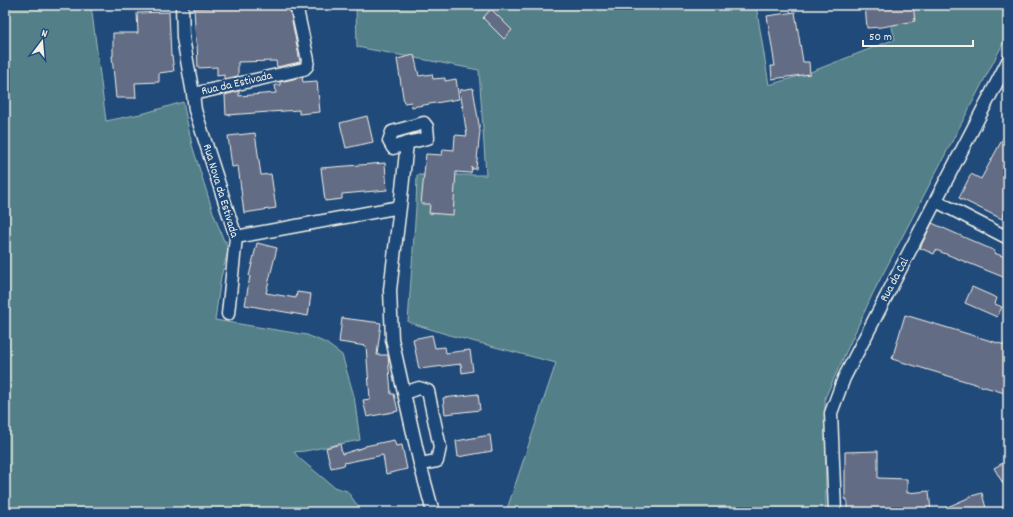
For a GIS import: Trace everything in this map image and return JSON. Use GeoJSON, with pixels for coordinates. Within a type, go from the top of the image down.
{"type":"FeatureCollection","features":[{"type":"Feature","properties":{"kind":"street","name":"Rua da Estivada"},"geometry":{"type":"LineString","coordinates":[[182,5],[183,38],[193,94],[304,68],[307,66],[308,60],[296,5]]}},
{"type":"Feature","properties":{"kind":"street","name":"Rua da Cal"},"geometry":{"type":"LineString","coordinates":[[835,512],[831,413],[844,378],[1007,65]]}},
{"type":"Feature","properties":{"kind":"street","name":"Rua Nova da Estivada"},"geometry":{"type":"LineString","coordinates":[[193,94],[195,110],[236,237],[228,314]]}},
{"type":"Feature","properties":{"kind":"street"},"geometry":{"type":"LineString","coordinates":[[406,143],[390,290],[392,339],[420,464],[433,512]]}},
{"type":"Feature","properties":{"kind":"street"},"geometry":{"type":"LineString","coordinates":[[936,201],[1008,238]]}},
{"type":"Feature","properties":{"kind":"street"},"geometry":{"type":"LineString","coordinates":[[236,237],[400,207]]}},
{"type":"Feature","properties":{"kind":"street"},"geometry":{"type":"LineString","coordinates":[[404,394],[419,388],[428,392],[440,447],[438,461],[420,464]]}},
{"type":"Feature","properties":{"kind":"green space"},"geometry":{"type":"Polygon","coordinates":[[[5,5],[91,5],[106,121],[145,113],[183,102],[192,145],[213,212],[224,241],[226,241],[228,251],[221,277],[215,320],[307,335],[326,343],[342,355],[354,396],[360,440],[294,452],[299,458],[334,487],[347,491],[363,512],[5,512],[5,5]]]}},
{"type":"Feature","properties":{"kind":"green space"},"geometry":{"type":"Polygon","coordinates":[[[356,5],[756,5],[769,85],[808,73],[895,39],[886,5],[1008,5],[1008,34],[873,293],[825,398],[826,512],[506,512],[556,363],[449,335],[408,322],[417,175],[486,175],[479,70],[357,47],[356,5]]]}},
{"type":"Feature","properties":{"kind":"building"},"geometry":{"type":"Polygon","coordinates":[[[236,5],[289,5],[300,62],[277,67],[276,61],[238,62],[238,76],[224,79],[224,75],[217,76],[217,67],[198,68],[194,8],[236,7],[236,5]]]}},
{"type":"Feature","properties":{"kind":"building"},"geometry":{"type":"Polygon","coordinates":[[[865,5],[913,5],[915,21],[867,28],[865,5]]]}},
{"type":"Feature","properties":{"kind":"building"},"geometry":{"type":"Polygon","coordinates":[[[491,9],[512,30],[504,39],[483,18],[491,9]]]}},
{"type":"Feature","properties":{"kind":"building"},"geometry":{"type":"Polygon","coordinates":[[[169,12],[171,56],[174,71],[159,73],[159,82],[135,83],[136,98],[116,98],[112,56],[113,33],[138,33],[137,13],[169,12]]]}},
{"type":"Feature","properties":{"kind":"building"},"geometry":{"type":"Polygon","coordinates":[[[795,12],[803,62],[809,62],[810,74],[772,79],[771,66],[775,66],[767,16],[795,12]]]}},
{"type":"Feature","properties":{"kind":"building"},"geometry":{"type":"Polygon","coordinates":[[[414,55],[419,76],[432,74],[433,79],[445,78],[445,81],[456,79],[459,99],[412,107],[411,102],[404,103],[397,59],[414,55]]]}},
{"type":"Feature","properties":{"kind":"building"},"geometry":{"type":"Polygon","coordinates":[[[302,77],[303,82],[317,81],[320,112],[299,114],[299,110],[226,115],[225,95],[239,91],[239,96],[276,93],[275,85],[280,85],[280,82],[302,77]]]}},
{"type":"Feature","properties":{"kind":"building"},"geometry":{"type":"Polygon","coordinates":[[[473,88],[480,131],[476,169],[472,169],[472,167],[471,173],[456,172],[453,215],[429,213],[430,204],[421,204],[426,154],[442,155],[443,149],[454,150],[455,135],[467,136],[460,90],[473,88]]]}},
{"type":"Feature","properties":{"kind":"building"},"geometry":{"type":"Polygon","coordinates":[[[367,116],[373,142],[346,148],[340,123],[367,116]]]}},
{"type":"Feature","properties":{"kind":"building"},"geometry":{"type":"Polygon","coordinates":[[[1008,129],[1008,205],[1002,219],[959,198],[971,174],[981,179],[1008,129]]]}},
{"type":"Feature","properties":{"kind":"building"},"geometry":{"type":"Polygon","coordinates":[[[255,133],[261,175],[271,174],[276,208],[244,213],[238,166],[232,167],[228,136],[255,133]]]}},
{"type":"Feature","properties":{"kind":"building"},"geometry":{"type":"Polygon","coordinates":[[[385,163],[387,190],[342,194],[342,199],[325,201],[321,168],[385,163]]]}},
{"type":"Feature","properties":{"kind":"building"},"geometry":{"type":"Polygon","coordinates":[[[932,223],[995,251],[994,253],[1008,258],[1008,279],[936,250],[934,254],[920,248],[932,223]]]}},
{"type":"Feature","properties":{"kind":"building"},"geometry":{"type":"Polygon","coordinates":[[[257,243],[277,248],[266,293],[296,298],[297,292],[311,294],[308,316],[245,305],[249,276],[257,243]]]}},
{"type":"Feature","properties":{"kind":"building"},"geometry":{"type":"Polygon","coordinates":[[[972,287],[997,298],[995,304],[1002,307],[997,317],[965,303],[972,287]]]}},
{"type":"Feature","properties":{"kind":"building"},"geometry":{"type":"Polygon","coordinates":[[[905,315],[1008,346],[1008,394],[892,359],[905,315]]]}},
{"type":"Feature","properties":{"kind":"building"},"geometry":{"type":"Polygon","coordinates":[[[342,318],[381,323],[377,355],[388,355],[391,394],[394,394],[398,411],[367,417],[363,400],[370,399],[366,346],[339,342],[342,318]]]}},
{"type":"Feature","properties":{"kind":"building"},"geometry":{"type":"Polygon","coordinates":[[[432,335],[435,348],[445,347],[446,353],[470,350],[473,371],[462,373],[461,364],[419,369],[413,339],[432,335]]]}},
{"type":"Feature","properties":{"kind":"building"},"geometry":{"type":"Polygon","coordinates":[[[478,394],[480,410],[445,414],[443,398],[478,394]]]}},
{"type":"Feature","properties":{"kind":"building"},"geometry":{"type":"Polygon","coordinates":[[[490,435],[492,451],[458,457],[456,441],[490,435]]]}},
{"type":"Feature","properties":{"kind":"building"},"geometry":{"type":"Polygon","coordinates":[[[394,440],[396,446],[402,445],[407,469],[386,474],[383,455],[344,463],[345,465],[331,468],[326,448],[340,444],[342,454],[365,446],[394,440]]]}},
{"type":"Feature","properties":{"kind":"building"},"geometry":{"type":"Polygon","coordinates":[[[878,451],[878,478],[907,479],[907,493],[929,491],[931,512],[847,512],[847,499],[845,499],[845,452],[878,451]]]}},
{"type":"Feature","properties":{"kind":"building"},"geometry":{"type":"Polygon","coordinates":[[[1008,460],[1008,492],[994,468],[1008,460]]]}},
{"type":"Feature","properties":{"kind":"building"},"geometry":{"type":"Polygon","coordinates":[[[982,493],[987,512],[936,512],[968,497],[982,493]]]}}]}
